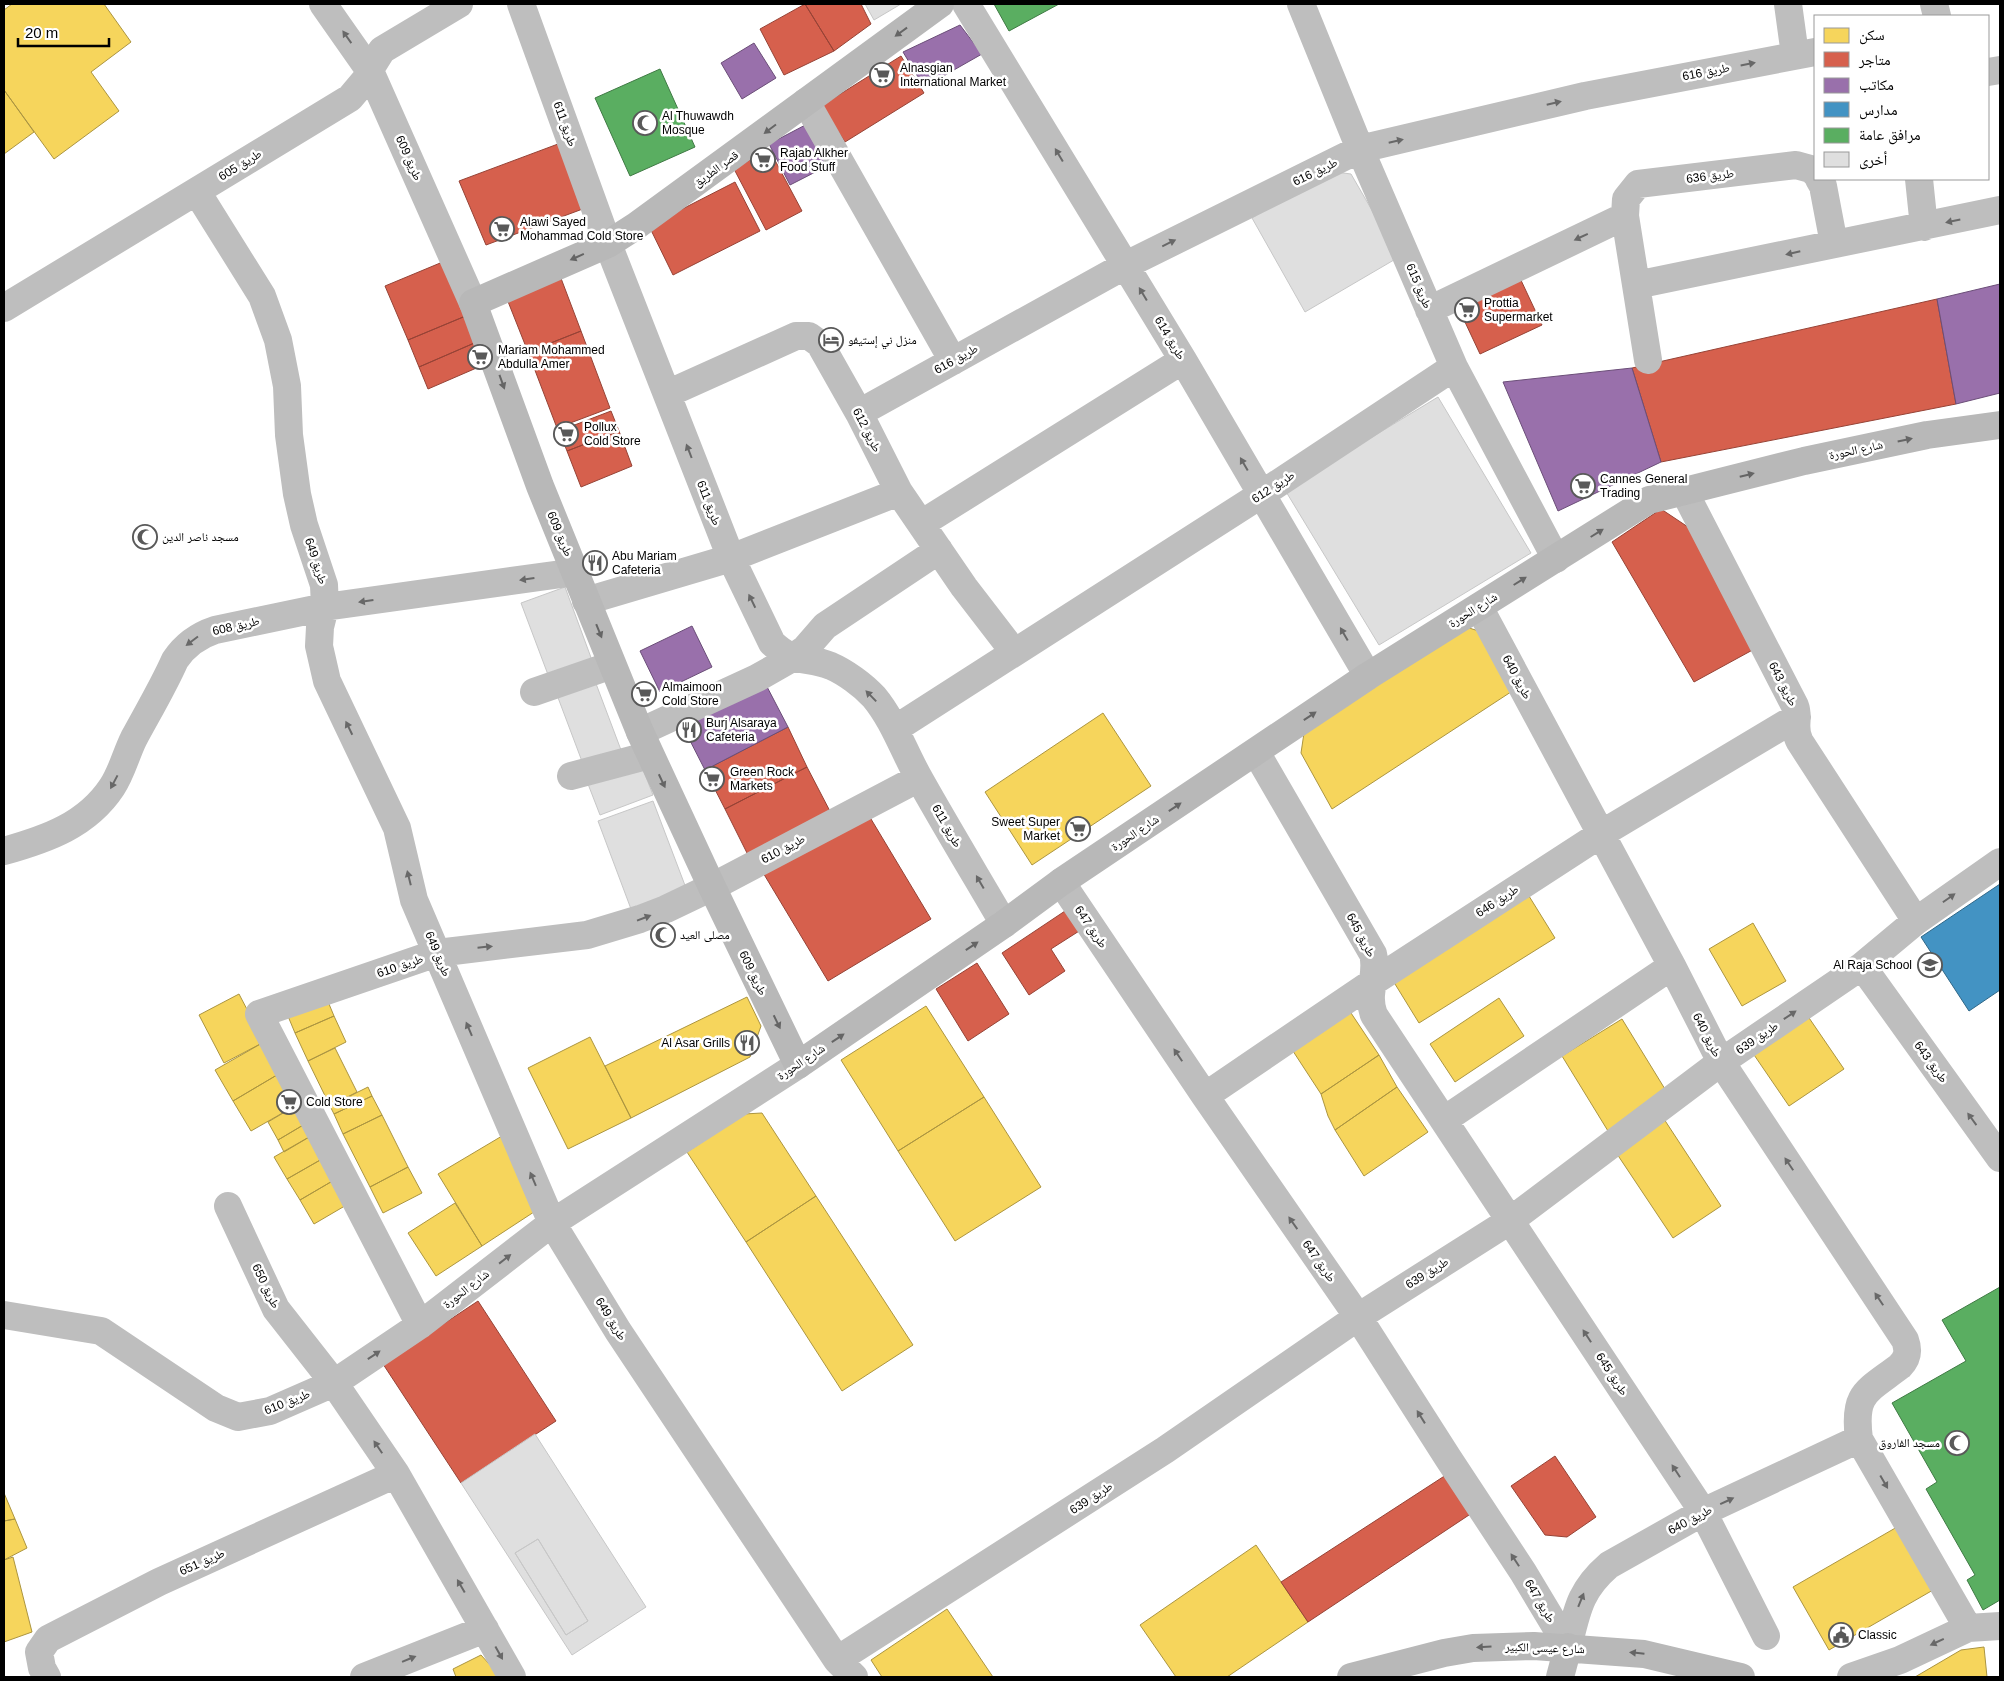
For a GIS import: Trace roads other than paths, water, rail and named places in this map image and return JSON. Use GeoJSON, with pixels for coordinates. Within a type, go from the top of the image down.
{"type":"FeatureCollection","features":[{"type":"Feature","properties":{"kind":"street","name":"طريق 609"},"geometry":{"type":"LineString","coordinates":[[323,4],[370,71],[473,303],[540,486],[645,743],[798,1065]]}},
{"type":"Feature","properties":{"kind":"street","name":"طريق 605"},"geometry":{"type":"LineString","coordinates":[[4,308],[350,98],[366,79],[382,50],[459,4]]}},
{"type":"Feature","properties":{"kind":"street","name":"طريق 611"},"geometry":{"type":"LineString","coordinates":[[521,4],[608,244],[731,558],[772,642],[792,658],[830,666],[845,674],[873,696],[895,729],[919,778],[1004,924]]}},
{"type":"Feature","properties":{"kind":"street","name":"قصر الطريق"},"geometry":{"type":"LineString","coordinates":[[473,303],[608,244],[700,181],[940,4]]}},
{"type":"Feature","properties":{"kind":"street","name":"طريق 614"},"geometry":{"type":"LineString","coordinates":[[966,4],[1184,360],[1368,676]]}},
{"type":"Feature","properties":{"kind":"street","name":"طريق 615"},"geometry":{"type":"LineString","coordinates":[[1301,4],[1360,149],[1454,367],[1556,559]]}},
{"type":"Feature","properties":{"kind":"street"},"geometry":{"type":"LineString","coordinates":[[1788,4],[1805,54]]}},
{"type":"Feature","properties":{"kind":"street","name":"طريق 616"},"geometry":{"type":"LineString","coordinates":[[859,413],[1126,265],[1360,149],[1585,96],[1805,54]]}},
{"type":"Feature","properties":{"kind":"street"},"geometry":{"type":"LineString","coordinates":[[806,102],[953,360]]}},
{"type":"Feature","properties":{"kind":"street","name":"طريق 636"},"geometry":{"type":"LineString","coordinates":[[1648,360],[1624,216],[1626,199],[1638,184],[1796,165],[1814,170]]}},
{"type":"Feature","properties":{"kind":"street"},"geometry":{"type":"LineString","coordinates":[[1819,180],[1823,186],[1834,244]]}},
{"type":"Feature","properties":{"kind":"street"},"geometry":{"type":"LineString","coordinates":[[1919,180],[1924,227]]}},
{"type":"Feature","properties":{"kind":"street","name":"طريق 649"},"geometry":{"type":"LineString","coordinates":[[197,192],[262,296],[278,340],[287,386],[289,435],[297,494],[304,525],[324,585],[325,607],[320,627],[319,646],[327,681],[397,828],[414,900],[552,1224],[618,1331],[845,1672]]}},
{"type":"Feature","properties":{"kind":"street"},"geometry":{"type":"LineString","coordinates":[[1636,285],[2000,210]]}},
{"type":"Feature","properties":{"kind":"street"},"geometry":{"type":"LineString","coordinates":[[1429,310],[1624,216]]}},
{"type":"Feature","properties":{"kind":"street","name":"طريق 612"},"geometry":{"type":"LineString","coordinates":[[667,394],[796,336],[809,336],[820,344],[859,413],[899,492],[964,587],[1014,652]]}},
{"type":"Feature","properties":{"kind":"street"},"geometry":{"type":"LineString","coordinates":[[921,524],[1184,360]]}},
{"type":"Feature","properties":{"kind":"street","name":"طريق 612"},"geometry":{"type":"LineString","coordinates":[[895,729],[1262,494],[1454,367]]}},
{"type":"Feature","properties":{"kind":"street","name":"شارع الحورة"},"geometry":{"type":"LineString","coordinates":[[334,1383],[420,1325],[552,1224],[798,1065],[1004,924],[1061,882],[1368,676],[1649,500],[1842,453],[1927,435],[2000,425]]}},
{"type":"Feature","properties":{"kind":"street","name":"طريق 643"},"geometry":{"type":"LineString","coordinates":[[1684,491],[1795,706],[1797,717],[1795,730],[1800,742],[1916,921]]}},
{"type":"Feature","properties":{"kind":"street"},"geometry":{"type":"LineString","coordinates":[[586,601],[731,558],[899,492]]}},
{"type":"Feature","properties":{"kind":"street"},"geometry":{"type":"LineString","coordinates":[[571,776],[645,743],[792,658],[805,649],[825,626],[938,550]]}},
{"type":"Feature","properties":{"kind":"street","name":"طريق 608"},"geometry":{"type":"LineString","coordinates":[[4,851],[34,843],[57,834],[79,822],[98,805],[113,785],[133,740],[175,660],[192,641],[214,630],[325,607],[576,572]]}},
{"type":"Feature","properties":{"kind":"street","name":"طريق 640"},"geometry":{"type":"LineString","coordinates":[[1479,606],[1672,966],[1721,1062],[1905,1340],[1908,1354],[1905,1361],[1865,1392],[1861,1399],[1857,1416],[1859,1439],[1968,1628]]}},
{"type":"Feature","properties":{"kind":"street"},"geometry":{"type":"LineString","coordinates":[[534,692],[612,665]]}},
{"type":"Feature","properties":{"kind":"street","name":"طريق 646"},"geometry":{"type":"LineString","coordinates":[[1205,1096],[1373,982],[1601,834],[1797,717]]}},
{"type":"Feature","properties":{"kind":"street","name":"طريق 645"},"geometry":{"type":"LineString","coordinates":[[1256,752],[1373,954],[1375,962],[1370,1005],[1374,1015],[1703,1512],[1766,1636]]}},
{"type":"Feature","properties":{"kind":"street","name":"طريق 610"},"geometry":{"type":"LineString","coordinates":[[420,1325],[259,1014],[437,953],[560,939],[596,933],[623,925],[666,909],[919,778]]}},
{"type":"Feature","properties":{"kind":"street","name":"طريق 639"},"geometry":{"type":"LineString","coordinates":[[845,1672],[1358,1317],[1510,1220],[1721,1062],[1862,966],[1916,921],[2000,862]]}},
{"type":"Feature","properties":{"kind":"street","name":"طريق 647"},"geometry":{"type":"LineString","coordinates":[[1061,882],[1205,1096],[1358,1317],[1523,1572],[1568,1647]]}},
{"type":"Feature","properties":{"kind":"street"},"geometry":{"type":"LineString","coordinates":[[1444,1120],[1672,966]]}},
{"type":"Feature","properties":{"kind":"street","name":"طريق 643"},"geometry":{"type":"LineString","coordinates":[[1862,966],[2000,1158]]}},
{"type":"Feature","properties":{"kind":"street","name":"طريق 650"},"geometry":{"type":"LineString","coordinates":[[228,1206],[276,1309],[334,1383]]}},
{"type":"Feature","properties":{"kind":"street","name":"طريق 610"},"geometry":{"type":"LineString","coordinates":[[4,1315],[101,1331],[216,1408],[238,1417],[270,1411],[334,1383]]}},
{"type":"Feature","properties":{"kind":"street"},"geometry":{"type":"LineString","coordinates":[[334,1383],[396,1474],[512,1677]]}},
{"type":"Feature","properties":{"kind":"street","name":"طريق 640"},"geometry":{"type":"LineString","coordinates":[[1568,1647],[1579,1603],[1586,1589],[1596,1576],[1609,1565],[1703,1512],[1859,1439]]}},
{"type":"Feature","properties":{"kind":"street","name":"طريق 651"},"geometry":{"type":"LineString","coordinates":[[46,1677],[39,1652],[48,1639],[159,1582],[396,1474]]}},
{"type":"Feature","properties":{"kind":"street"},"geometry":{"type":"LineString","coordinates":[[1851,1677],[1900,1660],[1968,1628],[2000,1626]]}},
{"type":"Feature","properties":{"kind":"street"},"geometry":{"type":"LineString","coordinates":[[364,1677],[485,1629]]}},
{"type":"Feature","properties":{"kind":"street","name":"شارع عيسى الكبير"},"geometry":{"type":"LineString","coordinates":[[1351,1677],[1400,1663],[1473,1648],[1534,1646],[1644,1654],[1741,1677]]}},
{"type":"Feature","properties":{"kind":"street"},"geometry":{"type":"LineString","coordinates":[[1560,1677],[1568,1647]]}},
{"type":"Feature","properties":{"kind":"place","name":"Alnasgian International Market"},"geometry":{"type":"Point","coordinates":[882,75]}},
{"type":"Feature","properties":{"kind":"place","name":"Al Thuwawdh Mosque"},"geometry":{"type":"Point","coordinates":[645,123]}},
{"type":"Feature","properties":{"kind":"place","name":"Rajab Alkher Food Stuff"},"geometry":{"type":"Point","coordinates":[763,160]}},
{"type":"Feature","properties":{"kind":"place","name":"Alawi Sayed Mohammad Cold Store"},"geometry":{"type":"Point","coordinates":[502,229]}},
{"type":"Feature","properties":{"kind":"place","name":"Prottia Supermarket"},"geometry":{"type":"Point","coordinates":[1467,310]}},
{"type":"Feature","properties":{"kind":"place","name":"منزل ني إستيفو"},"geometry":{"type":"Point","coordinates":[831,340]}},
{"type":"Feature","properties":{"kind":"place","name":"Mariam Mohammed Abdulla Amer"},"geometry":{"type":"Point","coordinates":[480,357]}},
{"type":"Feature","properties":{"kind":"place","name":"Pollux Cold Store"},"geometry":{"type":"Point","coordinates":[566,434]}},
{"type":"Feature","properties":{"kind":"place","name":"Cannes General Trading"},"geometry":{"type":"Point","coordinates":[1583,486]}},
{"type":"Feature","properties":{"kind":"place","name":"مسجد ناصر الدين"},"geometry":{"type":"Point","coordinates":[145,537]}},
{"type":"Feature","properties":{"kind":"place","name":"Abu Mariam Cafeteria"},"geometry":{"type":"Point","coordinates":[595,563]}},
{"type":"Feature","properties":{"kind":"place","name":"Almaimoon Cold Store"},"geometry":{"type":"Point","coordinates":[644,694]}},
{"type":"Feature","properties":{"kind":"place","name":"Burj Alsaraya Cafeteria"},"geometry":{"type":"Point","coordinates":[689,730]}},
{"type":"Feature","properties":{"kind":"place","name":"Green Rock Markets"},"geometry":{"type":"Point","coordinates":[712,779]}},
{"type":"Feature","properties":{"kind":"place","name":"Sweet Super Market"},"geometry":{"type":"Point","coordinates":[1078,829]}},
{"type":"Feature","properties":{"kind":"place","name":"مصلى العيد"},"geometry":{"type":"Point","coordinates":[663,935]}},
{"type":"Feature","properties":{"kind":"place","name":"Al Raja School"},"geometry":{"type":"Point","coordinates":[1930,965]}},
{"type":"Feature","properties":{"kind":"place","name":"Al Asar Grills"},"geometry":{"type":"Point","coordinates":[747,1043]}},
{"type":"Feature","properties":{"kind":"place","name":"Cold Store"},"geometry":{"type":"Point","coordinates":[289,1102]}},
{"type":"Feature","properties":{"kind":"place","name":"مسجد الفاروق"},"geometry":{"type":"Point","coordinates":[1957,1443]}},
{"type":"Feature","properties":{"kind":"place","name":"Classic"},"geometry":{"type":"Point","coordinates":[1841,1635]}}]}
